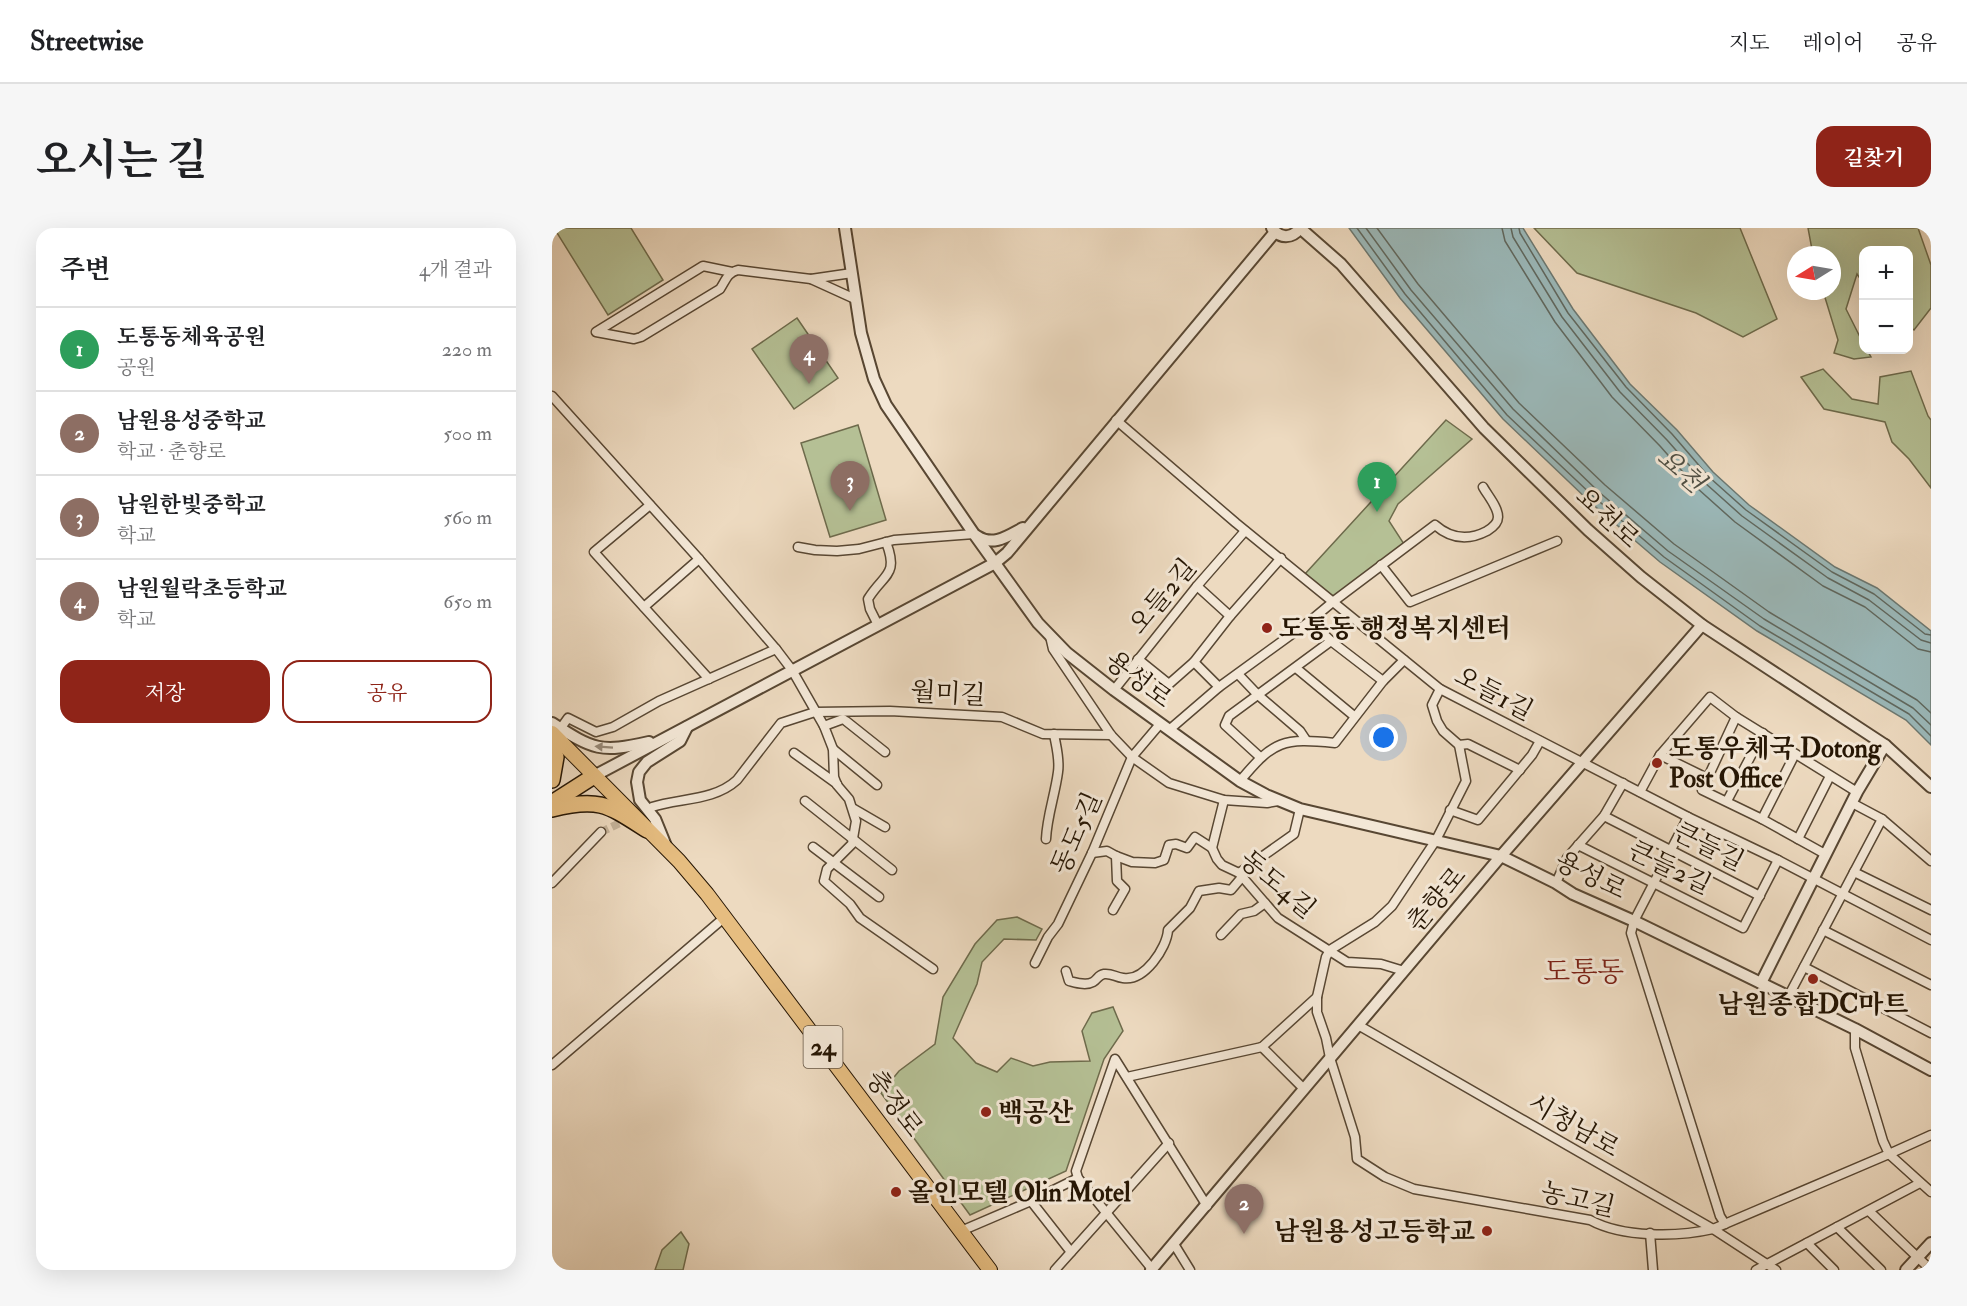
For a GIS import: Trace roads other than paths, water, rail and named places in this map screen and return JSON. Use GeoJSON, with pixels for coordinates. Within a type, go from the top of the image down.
{"type":"FeatureCollection","features":[{"type":"Feature","properties":{"kind":"highway"},"geometry":{"type":"LineString","coordinates":[[552,746],[556,757],[552,780]]}},
{"type":"Feature","properties":{"kind":"highway"},"geometry":{"type":"LineString","coordinates":[[552,801],[594,776]]}},
{"type":"Feature","properties":{"kind":"highway"},"geometry":{"type":"LineString","coordinates":[[552,809],[575,804],[597,804],[617,810],[647,830]]}},
{"type":"Feature","properties":{"kind":"main road","name":"충정로"},"geometry":{"type":"LineString","coordinates":[[556,727],[594,776],[668,850],[725,917],[990,1270]]}},
{"type":"Feature","properties":{"kind":"street","name":"요천로"},"geometry":{"type":"LineString","coordinates":[[1273,230],[1284,237],[1289,237],[1298,232],[1300,228],[1341,264],[1484,428],[1623,561],[1702,625],[1885,745],[1931,787]]}},
{"type":"Feature","properties":{"kind":"street","name":"용성로"},"geometry":{"type":"LineString","coordinates":[[844,230],[867,358],[886,405],[1033,616],[1050,636],[1114,690],[1240,781],[1278,801],[1300,809],[1501,856],[1573,894],[1634,921],[1855,1029],[1931,1070]]}},
{"type":"Feature","properties":{"kind":"street"},"geometry":{"type":"LineString","coordinates":[[594,776],[995,563],[1007,553],[1026,527],[1273,230]]}},
{"type":"Feature","properties":{"kind":"street"},"geometry":{"type":"LineString","coordinates":[[732,272],[703,267],[596,332],[634,339],[641,337],[720,288],[728,275],[738,270],[812,279],[852,273]]}},
{"type":"Feature","properties":{"kind":"street"},"geometry":{"type":"LineString","coordinates":[[812,279],[855,299]]}},
{"type":"Feature","properties":{"kind":"street"},"geometry":{"type":"LineString","coordinates":[[552,396],[699,559],[792,670],[824,726],[833,749],[834,777],[837,785]]}},
{"type":"Feature","properties":{"kind":"street","name":"오들1길"},"geometry":{"type":"LineString","coordinates":[[1116,420],[1245,531],[1440,689],[1584,762]]}},
{"type":"Feature","properties":{"kind":"street","name":"동도5길"},"geometry":{"type":"LineString","coordinates":[[1035,963],[1048,937],[1058,924],[1092,853],[1132,757],[1164,727],[1238,675],[1435,525],[1445,534],[1467,538],[1477,536],[1492,528],[1498,516],[1483,488]]}},
{"type":"Feature","properties":{"kind":"street"},"geometry":{"type":"LineString","coordinates":[[650,505],[594,552],[709,679]]}},
{"type":"Feature","properties":{"kind":"street"},"geometry":{"type":"LineString","coordinates":[[798,547],[837,551],[859,549],[886,542],[974,534],[981,539],[992,541],[1026,527]]}},
{"type":"Feature","properties":{"kind":"street","name":"오들2길"},"geometry":{"type":"LineString","coordinates":[[1114,690],[1197,586],[1245,531]]}},
{"type":"Feature","properties":{"kind":"street"},"geometry":{"type":"LineString","coordinates":[[1381,565],[1410,602],[1557,541]]}},
{"type":"Feature","properties":{"kind":"street"},"geometry":{"type":"LineString","coordinates":[[878,625],[868,599],[888,576],[892,565],[886,542]]}},
{"type":"Feature","properties":{"kind":"street"},"geometry":{"type":"LineString","coordinates":[[1138,658],[1169,684],[1194,662],[1230,616],[1281,558]]}},
{"type":"Feature","properties":{"kind":"street"},"geometry":{"type":"LineString","coordinates":[[644,607],[699,559]]}},
{"type":"Feature","properties":{"kind":"street"},"geometry":{"type":"LineString","coordinates":[[1197,586],[1230,616]]}},
{"type":"Feature","properties":{"kind":"street"},"geometry":{"type":"LineString","coordinates":[[1310,621],[1331,641],[1383,681]]}},
{"type":"Feature","properties":{"kind":"street","name":"춘향로"},"geometry":{"type":"LineString","coordinates":[[1078,1178],[1152,1270],[1501,856],[1702,625]]}},
{"type":"Feature","properties":{"kind":"street"},"geometry":{"type":"LineString","coordinates":[[1050,636],[1053,649],[1111,735],[1132,757],[1169,783],[1224,800],[1267,803],[1278,801]]}},
{"type":"Feature","properties":{"kind":"street"},"geometry":{"type":"LineString","coordinates":[[1260,757],[1225,725],[1228,716],[1331,641]]}},
{"type":"Feature","properties":{"kind":"street"},"geometry":{"type":"LineString","coordinates":[[662,740],[615,748],[599,748],[556,727],[568,718],[596,732],[613,727],[659,701],[776,649]]}},
{"type":"Feature","properties":{"kind":"street"},"geometry":{"type":"LineString","coordinates":[[1240,781],[1260,757],[1286,742],[1306,740],[1335,743],[1383,681],[1404,660]]}},
{"type":"Feature","properties":{"kind":"street"},"geometry":{"type":"LineString","coordinates":[[1194,662],[1220,687]]}},
{"type":"Feature","properties":{"kind":"street"},"geometry":{"type":"LineString","coordinates":[[1296,668],[1354,716]]}},
{"type":"Feature","properties":{"kind":"street"},"geometry":{"type":"LineString","coordinates":[[1238,675],[1300,731],[1306,740]]}},
{"type":"Feature","properties":{"kind":"street"},"geometry":{"type":"LineString","coordinates":[[1127,1077],[1262,1047],[1317,997],[1326,957],[1330,950],[1375,922],[1392,906],[1436,840],[1466,781],[1459,745],[1443,731],[1432,705],[1440,689]]}},
{"type":"Feature","properties":{"kind":"street"},"geometry":{"type":"LineString","coordinates":[[1640,792],[1660,755],[1710,697],[1737,717],[1857,792]]}},
{"type":"Feature","properties":{"kind":"street","name":"월미길"},"geometry":{"type":"LineString","coordinates":[[652,807],[716,794],[728,788],[781,723],[815,712],[890,711],[1002,717],[1043,734],[1111,735]]}},
{"type":"Feature","properties":{"kind":"street"},"geometry":{"type":"LineString","coordinates":[[1737,717],[1702,790],[1762,819],[1825,854]]}},
{"type":"Feature","properties":{"kind":"street"},"geometry":{"type":"LineString","coordinates":[[824,726],[843,719],[885,752]]}},
{"type":"Feature","properties":{"kind":"street"},"geometry":{"type":"LineString","coordinates":[[668,850],[655,819],[640,801],[637,782],[639,772],[647,762],[680,741],[687,727]]}},
{"type":"Feature","properties":{"kind":"street"},"geometry":{"type":"LineString","coordinates":[[1727,801],[1763,733]]}},
{"type":"Feature","properties":{"kind":"street"},"geometry":{"type":"LineString","coordinates":[[1046,839],[1058,771],[1054,734]]}},
{"type":"Feature","properties":{"kind":"street"},"geometry":{"type":"LineString","coordinates":[[1450,810],[1478,820],[1532,755],[1540,741]]}},
{"type":"Feature","properties":{"kind":"street"},"geometry":{"type":"LineString","coordinates":[[1459,745],[1468,744],[1520,770]]}},
{"type":"Feature","properties":{"kind":"street"},"geometry":{"type":"LineString","coordinates":[[1761,983],[1857,792],[1885,745]]}},
{"type":"Feature","properties":{"kind":"street"},"geometry":{"type":"LineString","coordinates":[[833,749],[877,785]]}},
{"type":"Feature","properties":{"kind":"street"},"geometry":{"type":"LineString","coordinates":[[794,753],[837,785],[854,809],[856,821],[852,844],[824,874],[824,881],[850,904],[860,918],[933,969]]}},
{"type":"Feature","properties":{"kind":"street"},"geometry":{"type":"LineString","coordinates":[[1762,819],[1795,754]]}},
{"type":"Feature","properties":{"kind":"street"},"geometry":{"type":"LineString","coordinates":[[1660,755],[1707,778]]}},
{"type":"Feature","properties":{"kind":"street","name":"큰들길"},"geometry":{"type":"LineString","coordinates":[[1584,762],[1931,940]]}},
{"type":"Feature","properties":{"kind":"street"},"geometry":{"type":"LineString","coordinates":[[1798,839],[1830,776]]}},
{"type":"Feature","properties":{"kind":"street"},"geometry":{"type":"LineString","coordinates":[[1556,883],[1567,858],[1604,816],[1623,783]]}},
{"type":"Feature","properties":{"kind":"street","name":"동도4길"},"geometry":{"type":"LineString","coordinates":[[1224,800],[1212,848],[1222,865],[1241,875],[1278,918],[1347,962],[1381,964],[1404,971]]}},
{"type":"Feature","properties":{"kind":"street"},"geometry":{"type":"LineString","coordinates":[[805,801],[892,870]]}},
{"type":"Feature","properties":{"kind":"street"},"geometry":{"type":"LineString","coordinates":[[1852,803],[1882,819],[1931,861]]}},
{"type":"Feature","properties":{"kind":"street"},"geometry":{"type":"LineString","coordinates":[[854,809],[885,826]]}},
{"type":"Feature","properties":{"kind":"street"},"geometry":{"type":"LineString","coordinates":[[1066,971],[1069,981],[1086,984],[1093,982],[1099,975],[1114,974],[1123,978],[1134,977],[1146,969],[1162,952],[1168,941],[1168,930],[1190,908],[1199,891],[1219,888],[1231,890],[1241,875],[1294,834],[1300,809]]}},
{"type":"Feature","properties":{"kind":"street","name":"큰들길"},"geometry":{"type":"LineString","coordinates":[[1604,816],[1760,896],[1778,860]]}},
{"type":"Feature","properties":{"kind":"street"},"geometry":{"type":"LineString","coordinates":[[1634,921],[1688,817]]}},
{"type":"Feature","properties":{"kind":"street"},"geometry":{"type":"LineString","coordinates":[[1788,997],[1882,819]]}},
{"type":"Feature","properties":{"kind":"street"},"geometry":{"type":"LineString","coordinates":[[552,883],[601,832]]}},
{"type":"Feature","properties":{"kind":"street"},"geometry":{"type":"LineString","coordinates":[[1092,853],[1107,851],[1132,862],[1155,863],[1164,860],[1169,845],[1176,844],[1187,848],[1195,837],[1212,848]]}},
{"type":"Feature","properties":{"kind":"street","name":"큰들2길"},"geometry":{"type":"LineString","coordinates":[[1578,845],[1743,927],[1760,896]]}},
{"type":"Feature","properties":{"kind":"street"},"geometry":{"type":"LineString","coordinates":[[813,847],[879,897]]}},
{"type":"Feature","properties":{"kind":"street"},"geometry":{"type":"LineString","coordinates":[[1113,910],[1125,889],[1117,881],[1116,856]]}},
{"type":"Feature","properties":{"kind":"street"},"geometry":{"type":"LineString","coordinates":[[1854,872],[1931,910]]}},
{"type":"Feature","properties":{"kind":"street"},"geometry":{"type":"LineString","coordinates":[[1221,935],[1241,914],[1254,911],[1265,903]]}},
{"type":"Feature","properties":{"kind":"street"},"geometry":{"type":"LineString","coordinates":[[552,1065],[725,917]]}},
{"type":"Feature","properties":{"kind":"street","name":"용성로"},"geometry":{"type":"LineString","coordinates":[[1634,921],[1631,933],[1720,1216],[1725,1224]]}},
{"type":"Feature","properties":{"kind":"street"},"geometry":{"type":"LineString","coordinates":[[1824,930],[1931,985]]}},
{"type":"Feature","properties":{"kind":"street"},"geometry":{"type":"LineString","coordinates":[[1804,967],[1931,1033]]}},
{"type":"Feature","properties":{"kind":"street","name":"농고길"},"geometry":{"type":"LineString","coordinates":[[1317,997],[1317,1012],[1355,1137],[1357,1159],[1385,1177],[1414,1189],[1590,1220],[1603,1227],[1650,1233],[1691,1234],[1713,1229],[1931,1135]]}},
{"type":"Feature","properties":{"kind":"street","name":"시청남로"},"geometry":{"type":"LineString","coordinates":[[1358,1025],[1713,1229],[1769,1263],[1776,1270]]}},
{"type":"Feature","properties":{"kind":"street"},"geometry":{"type":"LineString","coordinates":[[1855,1029],[1856,1048],[1882,1142],[1889,1154],[1931,1192]]}},
{"type":"Feature","properties":{"kind":"street"},"geometry":{"type":"LineString","coordinates":[[1262,1047],[1304,1089]]}},
{"type":"Feature","properties":{"kind":"street"},"geometry":{"type":"LineString","coordinates":[[961,1232],[1078,1178],[1076,1171],[1115,1059],[1207,1206]]}},
{"type":"Feature","properties":{"kind":"street"},"geometry":{"type":"LineString","coordinates":[[1922,1140],[1931,1147]]}},
{"type":"Feature","properties":{"kind":"street"},"geometry":{"type":"LineString","coordinates":[[1055,1270],[1169,1143]]}},
{"type":"Feature","properties":{"kind":"street"},"geometry":{"type":"LineString","coordinates":[[1756,1270],[1920,1183]]}},
{"type":"Feature","properties":{"kind":"street"},"geometry":{"type":"LineString","coordinates":[[1031,1201],[1071,1252]]}},
{"type":"Feature","properties":{"kind":"street"},"geometry":{"type":"LineString","coordinates":[[1869,1211],[1930,1270]]}},
{"type":"Feature","properties":{"kind":"street"},"geometry":{"type":"LineString","coordinates":[[1838,1227],[1881,1270]]}},
{"type":"Feature","properties":{"kind":"street"},"geometry":{"type":"LineString","coordinates":[[1650,1233],[1653,1270]]}},
{"type":"Feature","properties":{"kind":"street"},"geometry":{"type":"LineString","coordinates":[[1807,1243],[1834,1270]]}},
{"type":"Feature","properties":{"kind":"street"},"geometry":{"type":"LineString","coordinates":[[1905,1270],[1931,1243]]}},
{"type":"Feature","properties":{"kind":"street"},"geometry":{"type":"LineString","coordinates":[[1174,1244],[1190,1270]]}},
{"type":"Feature","properties":{"kind":"water","name":"요천"},"geometry":{"type":"Polygon","coordinates":[[[1349,228],[1523,228],[1573,309],[1630,384],[1677,430],[1713,472],[1749,505],[1835,567],[1877,588],[1931,631],[1931,745],[1906,720],[1757,631],[1660,562],[1590,502],[1503,419],[1400,298],[1349,228]]]}},
{"type":"Feature","properties":{"kind":"tunnel"},"geometry":{"type":"LineString","coordinates":[[601,832],[651,808]]}},
{"type":"Feature","properties":{"kind":"place","name":"남원월락초등학교"},"geometry":{"type":"Point","coordinates":[809,384]}},
{"type":"Feature","properties":{"kind":"place","name":"남원한빛중학교"},"geometry":{"type":"Point","coordinates":[850,511]}},
{"type":"Feature","properties":{"kind":"place","name":"도통동체육공원"},"geometry":{"type":"Point","coordinates":[1377,512]}},
{"type":"Feature","properties":{"kind":"place","name":"도통동 행정복지센터"},"geometry":{"type":"Point","coordinates":[1267,628]}},
{"type":"Feature","properties":{"kind":"place","name":"도통우체국 Dotong Post Office"},"geometry":{"type":"Point","coordinates":[1657,763]}},
{"type":"Feature","properties":{"kind":"place","name":"남원종합DC마트"},"geometry":{"type":"Point","coordinates":[1813,979]}},
{"type":"Feature","properties":{"kind":"place","name":"백공산"},"geometry":{"type":"Point","coordinates":[986,1112]}},
{"type":"Feature","properties":{"kind":"place","name":"올인모텔 Olin Motel"},"geometry":{"type":"Point","coordinates":[896,1192]}},
{"type":"Feature","properties":{"kind":"place","name":"남원용성고등학교"},"geometry":{"type":"Point","coordinates":[1487,1231]}},
{"type":"Feature","properties":{"kind":"place","name":"남원용성중학교"},"geometry":{"type":"Point","coordinates":[1244,1234]}},
{"type":"Feature","properties":{"kind":"district","name":"도통동"},"geometry":{"type":"Point","coordinates":[1584,971]}}]}
